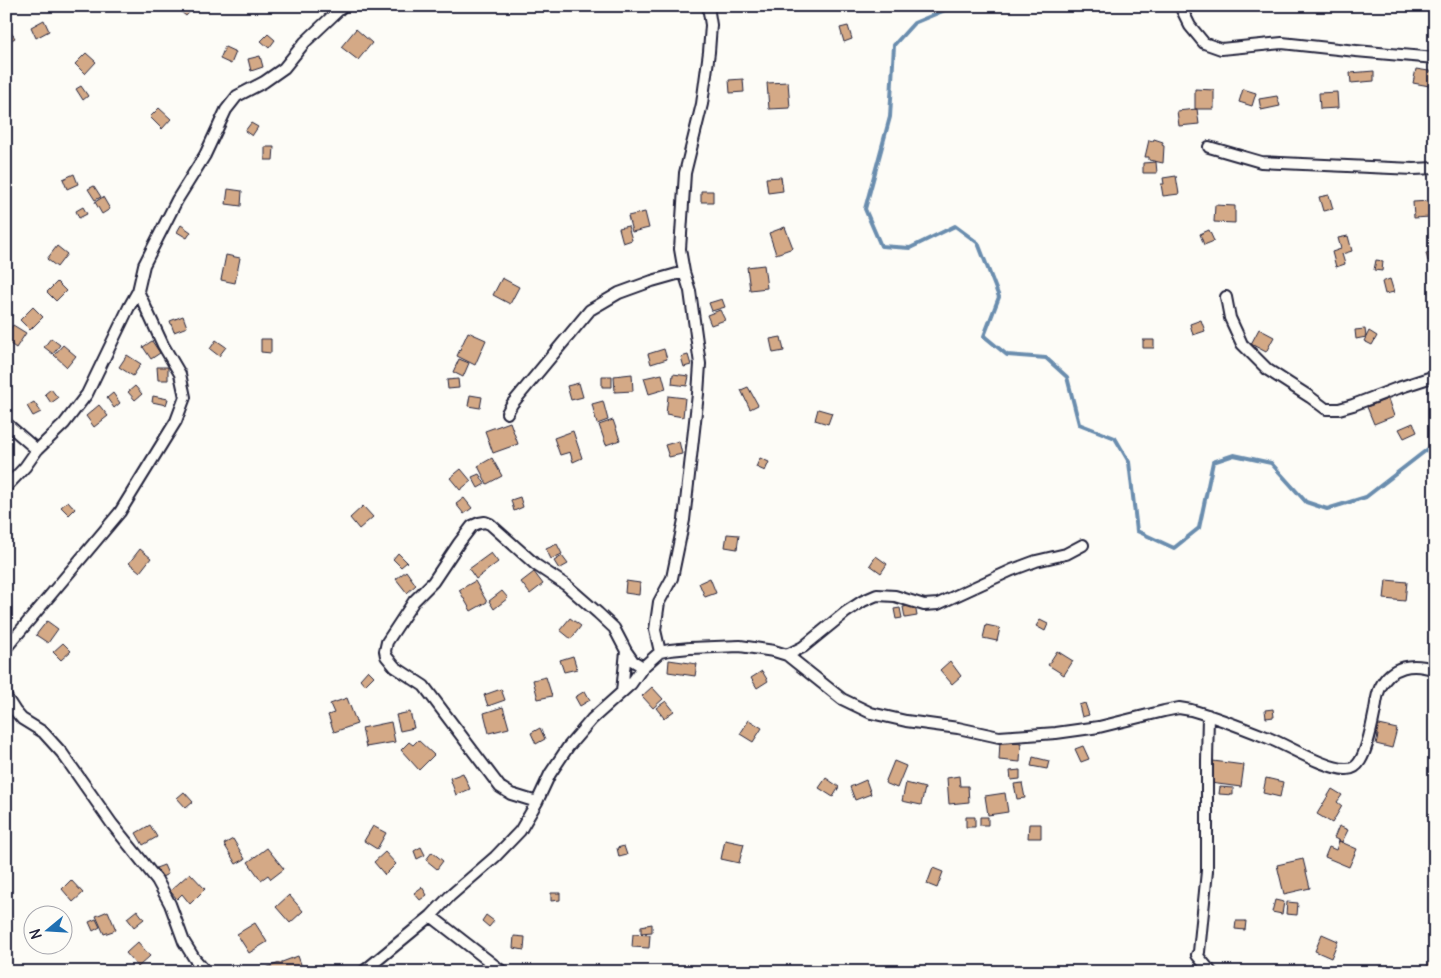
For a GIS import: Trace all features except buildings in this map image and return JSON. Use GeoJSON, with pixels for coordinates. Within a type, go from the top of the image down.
{"type":"FeatureCollection","features":[{"type":"Feature","properties":{"kind":"street"},"geometry":{"type":"LineString","coordinates":[[6,487],[25,467],[36,450],[64,424],[87,394],[138,291],[144,265],[177,200],[205,155],[226,110],[237,96],[264,82],[284,68],[305,42],[343,6]]}},
{"type":"Feature","properties":{"kind":"street"},"geometry":{"type":"LineString","coordinates":[[660,652],[655,630],[659,602],[672,578],[684,520],[700,364],[690,291],[680,249],[685,173],[702,104],[711,25],[708,6]]}},
{"type":"Feature","properties":{"kind":"street"},"geometry":{"type":"LineString","coordinates":[[1180,6],[1190,26],[1204,43],[1221,49],[1282,43],[1356,52],[1435,58]]}},
{"type":"Feature","properties":{"kind":"street"},"geometry":{"type":"LineString","coordinates":[[1209,147],[1261,162],[1414,169],[1435,168]]}},
{"type":"Feature","properties":{"kind":"street"},"geometry":{"type":"LineString","coordinates":[[507,413],[512,404],[590,310],[619,293],[652,280],[684,272]]}},
{"type":"Feature","properties":{"kind":"street"},"geometry":{"type":"LineString","coordinates":[[6,648],[120,512],[176,421],[185,397],[180,374],[162,346],[138,291]]}},
{"type":"Feature","properties":{"kind":"street"},"geometry":{"type":"LineString","coordinates":[[1226,297],[1230,318],[1242,344],[1268,370],[1326,409],[1339,409],[1435,376]]}},
{"type":"Feature","properties":{"kind":"street"},"geometry":{"type":"LineString","coordinates":[[6,423],[36,450]]}},
{"type":"Feature","properties":{"kind":"street"},"geometry":{"type":"LineString","coordinates":[[537,802],[511,794],[500,787],[424,686],[395,667],[386,656],[387,642],[414,601],[432,582],[472,526],[485,522],[490,524],[536,564],[566,585],[614,628],[633,661],[642,667]]}},
{"type":"Feature","properties":{"kind":"street"},"geometry":{"type":"LineString","coordinates":[[787,655],[803,647],[846,612],[877,595],[895,596],[924,605],[938,604],[1012,570],[1036,561],[1066,554],[1083,545]]}},
{"type":"Feature","properties":{"kind":"street"},"geometry":{"type":"LineString","coordinates":[[363,972],[431,916],[520,831],[537,802],[550,774],[568,747],[592,718],[631,684],[642,667],[660,652],[690,648],[740,646],[774,651],[787,655],[842,700],[871,713],[999,737],[1056,733],[1099,727],[1164,710],[1179,708],[1191,710],[1267,737],[1326,765],[1347,769],[1355,767],[1360,762],[1379,690],[1384,679],[1394,671],[1408,666],[1424,666],[1435,670]]}},
{"type":"Feature","properties":{"kind":"street"},"geometry":{"type":"LineString","coordinates":[[622,692],[626,651]]}},
{"type":"Feature","properties":{"kind":"street"},"geometry":{"type":"LineString","coordinates":[[6,697],[22,718],[43,732],[62,753],[112,824],[157,880],[170,904],[184,942],[206,972]]}},
{"type":"Feature","properties":{"kind":"street"},"geometry":{"type":"LineString","coordinates":[[1208,715],[1208,871],[1199,952],[1197,955],[1211,972]]}},
{"type":"Feature","properties":{"kind":"street"},"geometry":{"type":"LineString","coordinates":[[431,916],[502,972]]}},
{"type":"Feature","properties":{"kind":"waterway"},"geometry":{"type":"LineString","coordinates":[[951,6],[914,23],[894,45],[890,117],[865,209],[881,246],[910,248],[955,226],[978,243],[999,297],[984,336],[1007,355],[1046,358],[1067,377],[1079,424],[1115,438],[1129,462],[1137,531],[1174,548],[1199,528],[1213,462],[1234,455],[1271,463],[1306,502],[1327,509],[1366,497],[1435,445]]}}]}
